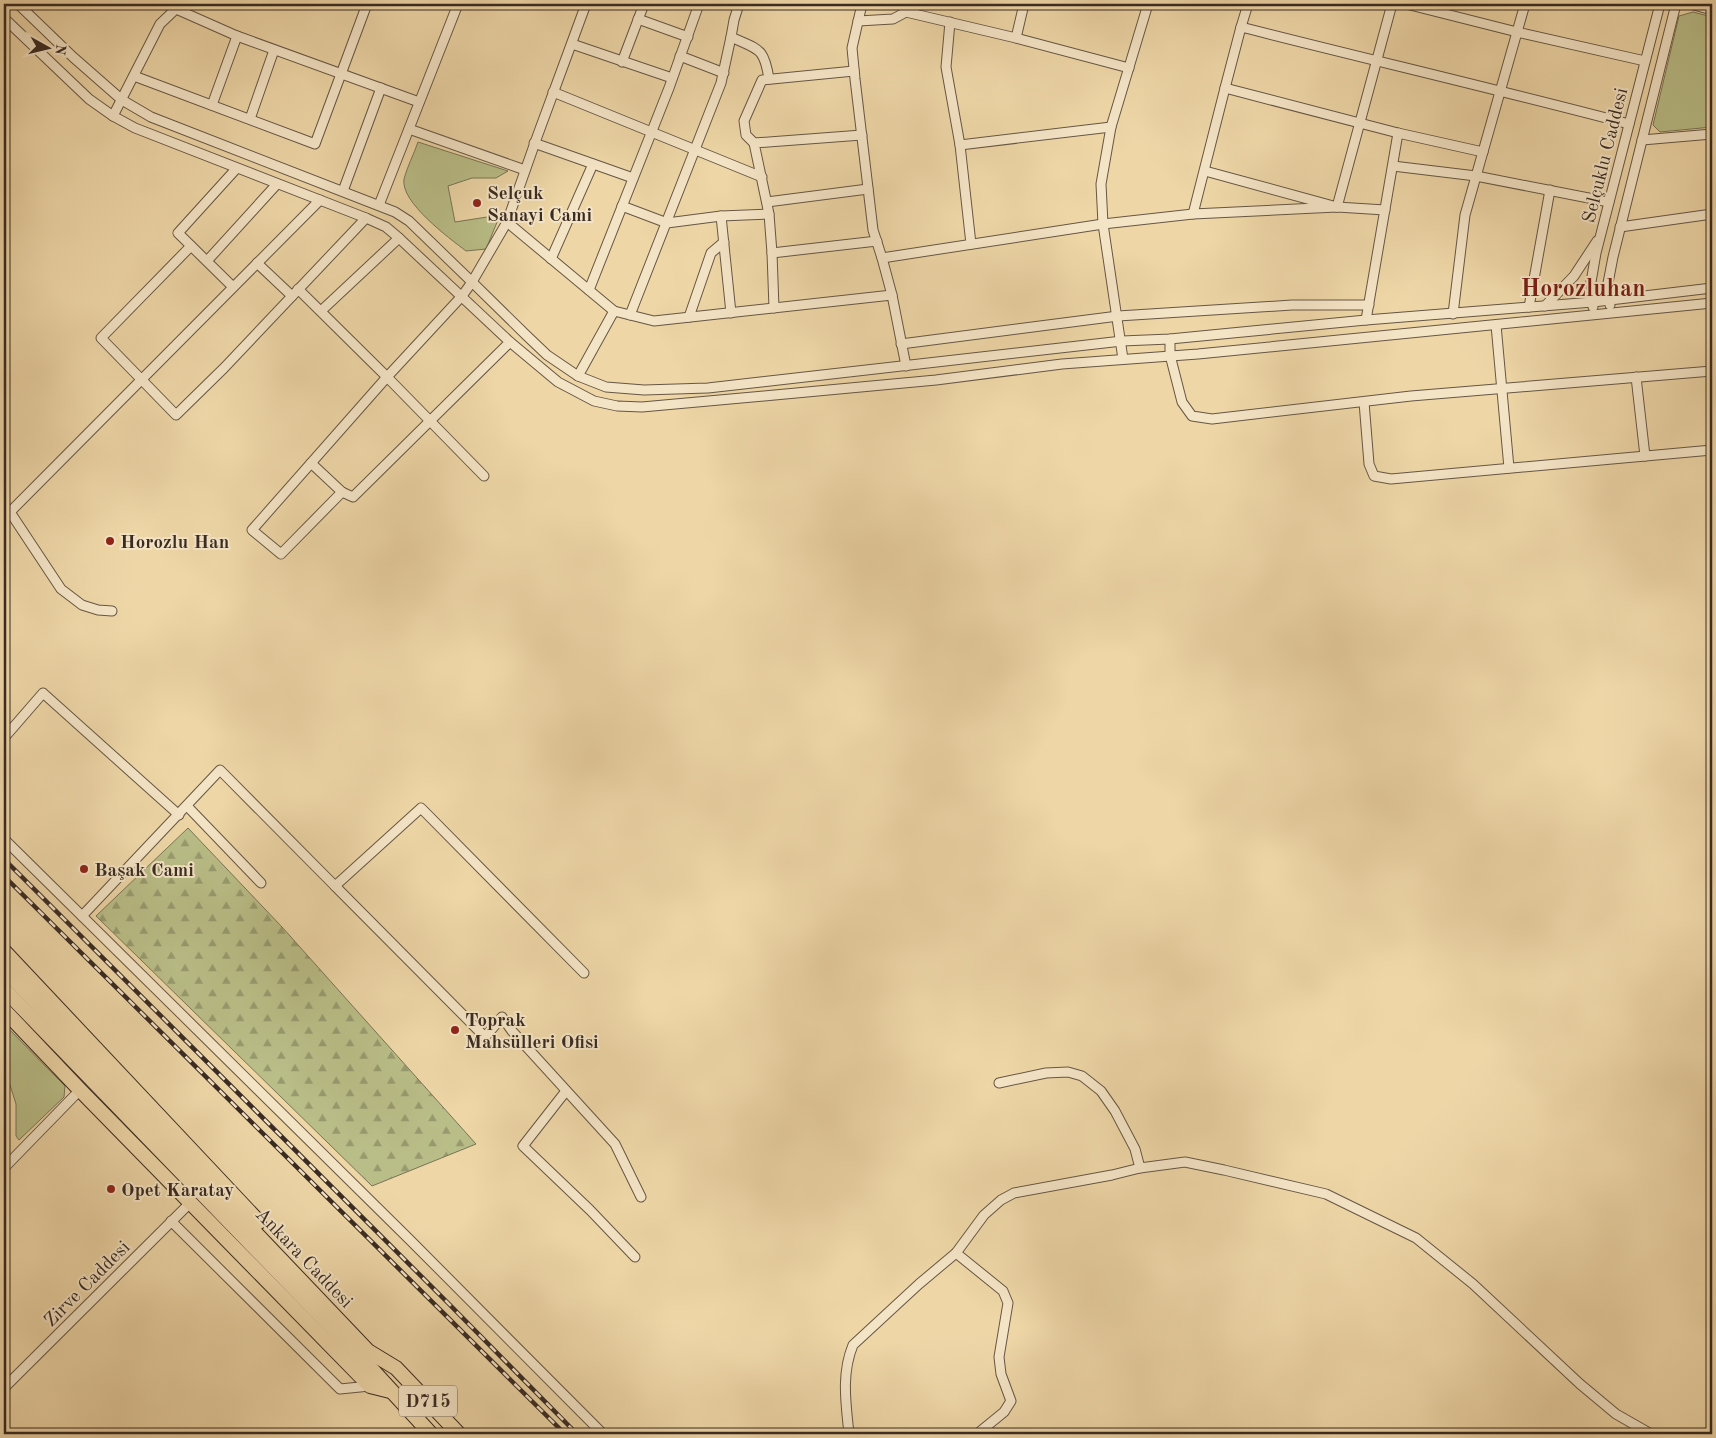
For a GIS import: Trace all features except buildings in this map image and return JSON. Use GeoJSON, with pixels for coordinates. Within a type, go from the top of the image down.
{"type":"FeatureCollection","features":[{"type":"Feature","properties":{"kind":"highway"},"geometry":{"type":"LineString","coordinates":[[4,951],[396,1368]]}},
{"type":"Feature","properties":{"kind":"highway","name":"Ankara Caddesi"},"geometry":{"type":"LineString","coordinates":[[4,969],[368,1351],[396,1368],[460,1434]]}},
{"type":"Feature","properties":{"kind":"highway","name":"Ankara Caddesi"},"geometry":{"type":"LineString","coordinates":[[4,989],[359,1356],[430,1434]]}},
{"type":"Feature","properties":{"kind":"highway","name":"D715"},"geometry":{"type":"LineString","coordinates":[[4,1010],[370,1386],[390,1392]]}},
{"type":"Feature","properties":{"kind":"street"},"geometry":{"type":"LineString","coordinates":[[18,4],[73,57],[122,100],[151,117],[379,205],[409,221],[540,348],[578,376],[606,387],[644,390],[708,388],[1122,341],[1170,339],[1366,320],[1593,302],[1712,288]]}},
{"type":"Feature","properties":{"kind":"street"},"geometry":{"type":"LineString","coordinates":[[134,76],[315,144],[367,4]]}},
{"type":"Feature","properties":{"kind":"street"},"geometry":{"type":"LineString","coordinates":[[379,205],[458,4]]}},
{"type":"Feature","properties":{"kind":"street"},"geometry":{"type":"LineString","coordinates":[[342,492],[281,554],[252,530],[462,296],[472,282],[507,222],[534,143],[586,4]]}},
{"type":"Feature","properties":{"kind":"street"},"geometry":{"type":"LineString","coordinates":[[622,62],[644,4]]}},
{"type":"Feature","properties":{"kind":"street"},"geometry":{"type":"LineString","coordinates":[[589,290],[652,132],[700,4]]}},
{"type":"Feature","properties":{"kind":"street"},"geometry":{"type":"LineString","coordinates":[[630,315],[721,83],[739,4]]}},
{"type":"Feature","properties":{"kind":"street"},"geometry":{"type":"LineString","coordinates":[[862,4],[852,48],[873,230],[892,295],[906,366]]}},
{"type":"Feature","properties":{"kind":"street"},"geometry":{"type":"LineString","coordinates":[[1016,38],[1024,4]]}},
{"type":"Feature","properties":{"kind":"street"},"geometry":{"type":"LineString","coordinates":[[1123,359],[1122,341],[1103,224],[1101,184],[1111,126],[1148,4]]}},
{"type":"Feature","properties":{"kind":"street"},"geometry":{"type":"LineString","coordinates":[[1193,214],[1248,4]]}},
{"type":"Feature","properties":{"kind":"street"},"geometry":{"type":"LineString","coordinates":[[1337,207],[1392,4]]}},
{"type":"Feature","properties":{"kind":"street"},"geometry":{"type":"LineString","coordinates":[[1406,4],[1645,62]]}},
{"type":"Feature","properties":{"kind":"street"},"geometry":{"type":"LineString","coordinates":[[1454,314],[1465,215],[1525,4]]}},
{"type":"Feature","properties":{"kind":"street","name":"Selçuklu Caddesi"},"geometry":{"type":"LineString","coordinates":[[1594,315],[1591,282],[1601,234],[1660,4]]}},
{"type":"Feature","properties":{"kind":"street","name":"Selçuklu Caddesi"},"geometry":{"type":"LineString","coordinates":[[1611,313],[1608,282],[1676,4]]}},
{"type":"Feature","properties":{"kind":"street"},"geometry":{"type":"LineString","coordinates":[[1690,4],[1712,10]]}},
{"type":"Feature","properties":{"kind":"street"},"geometry":{"type":"LineString","coordinates":[[113,116],[160,24],[179,6],[237,36],[419,102]]}},
{"type":"Feature","properties":{"kind":"street"},"geometry":{"type":"LineString","coordinates":[[858,21],[893,19],[907,8],[950,22],[1129,68]]}},
{"type":"Feature","properties":{"kind":"street"},"geometry":{"type":"LineString","coordinates":[[4,18],[89,99],[113,116],[135,128],[386,227],[510,342],[558,382],[594,401],[617,406],[642,407],[936,380],[1062,364],[1198,354],[1712,303]]}},
{"type":"Feature","properties":{"kind":"street"},"geometry":{"type":"LineString","coordinates":[[638,18],[688,37]]}},
{"type":"Feature","properties":{"kind":"street"},"geometry":{"type":"LineString","coordinates":[[950,22],[946,67],[960,145],[971,244]]}},
{"type":"Feature","properties":{"kind":"street"},"geometry":{"type":"LineString","coordinates":[[1241,27],[1500,90],[1629,124]]}},
{"type":"Feature","properties":{"kind":"street"},"geometry":{"type":"LineString","coordinates":[[212,105],[237,36]]}},
{"type":"Feature","properties":{"kind":"street"},"geometry":{"type":"LineString","coordinates":[[732,37],[758,49],[765,58],[769,79]]}},
{"type":"Feature","properties":{"kind":"street"},"geometry":{"type":"LineString","coordinates":[[572,44],[672,78]]}},
{"type":"Feature","properties":{"kind":"street"},"geometry":{"type":"LineString","coordinates":[[250,119],[274,50]]}},
{"type":"Feature","properties":{"kind":"street"},"geometry":{"type":"LineString","coordinates":[[680,56],[724,73]]}},
{"type":"Feature","properties":{"kind":"street"},"geometry":{"type":"LineString","coordinates":[[774,308],[769,214],[754,143],[746,135],[744,121],[762,80],[854,71]]}},
{"type":"Feature","properties":{"kind":"street"},"geometry":{"type":"LineString","coordinates":[[343,191],[381,88]]}},
{"type":"Feature","properties":{"kind":"street"},"geometry":{"type":"LineString","coordinates":[[1225,88],[1359,122],[1398,134],[1483,152]]}},
{"type":"Feature","properties":{"kind":"street"},"geometry":{"type":"LineString","coordinates":[[553,92],[762,177]]}},
{"type":"Feature","properties":{"kind":"street"},"geometry":{"type":"LineString","coordinates":[[960,145],[1111,126]]}},
{"type":"Feature","properties":{"kind":"street"},"geometry":{"type":"LineString","coordinates":[[409,129],[525,170]]}},
{"type":"Feature","properties":{"kind":"street"},"geometry":{"type":"LineString","coordinates":[[1366,320],[1398,134]]}},
{"type":"Feature","properties":{"kind":"street"},"geometry":{"type":"LineString","coordinates":[[1642,140],[1712,134]]}},
{"type":"Feature","properties":{"kind":"street"},"geometry":{"type":"LineString","coordinates":[[754,143],[862,135]]}},
{"type":"Feature","properties":{"kind":"street"},"geometry":{"type":"LineString","coordinates":[[534,143],[633,178]]}},
{"type":"Feature","properties":{"kind":"street"},"geometry":{"type":"LineString","coordinates":[[551,259],[593,164]]}},
{"type":"Feature","properties":{"kind":"street"},"geometry":{"type":"LineString","coordinates":[[1393,166],[1476,176],[1609,202]]}},
{"type":"Feature","properties":{"kind":"street"},"geometry":{"type":"LineString","coordinates":[[233,287],[178,233],[236,169]]}},
{"type":"Feature","properties":{"kind":"street"},"geometry":{"type":"LineString","coordinates":[[1205,171],[1337,207]]}},
{"type":"Feature","properties":{"kind":"street"},"geometry":{"type":"LineString","coordinates":[[207,261],[277,184]]}},
{"type":"Feature","properties":{"kind":"street"},"geometry":{"type":"LineString","coordinates":[[767,202],[868,188]]}},
{"type":"Feature","properties":{"kind":"street"},"geometry":{"type":"LineString","coordinates":[[1529,307],[1550,190]]}},
{"type":"Feature","properties":{"kind":"street"},"geometry":{"type":"LineString","coordinates":[[112,611],[98,610],[82,605],[61,590],[7,515],[320,200]]}},
{"type":"Feature","properties":{"kind":"street"},"geometry":{"type":"LineString","coordinates":[[622,206],[666,223],[721,216],[769,214]]}},
{"type":"Feature","properties":{"kind":"street"},"geometry":{"type":"LineString","coordinates":[[882,258],[1103,224],[1193,214],[1337,207],[1385,210]]}},
{"type":"Feature","properties":{"kind":"street"},"geometry":{"type":"LineString","coordinates":[[1620,227],[1712,214]]}},
{"type":"Feature","properties":{"kind":"street"},"geometry":{"type":"LineString","coordinates":[[721,216],[731,313]]}},
{"type":"Feature","properties":{"kind":"street"},"geometry":{"type":"LineString","coordinates":[[191,246],[101,338],[176,415],[224,368],[366,218]]}},
{"type":"Feature","properties":{"kind":"street"},"geometry":{"type":"LineString","coordinates":[[507,222],[614,311],[654,320],[892,295]]}},
{"type":"Feature","properties":{"kind":"street"},"geometry":{"type":"LineString","coordinates":[[1546,306],[1574,276],[1601,234]]}},
{"type":"Feature","properties":{"kind":"street"},"geometry":{"type":"LineString","coordinates":[[321,311],[399,238]]}},
{"type":"Feature","properties":{"kind":"street"},"geometry":{"type":"LineString","coordinates":[[772,253],[876,241]]}},
{"type":"Feature","properties":{"kind":"street"},"geometry":{"type":"LineString","coordinates":[[689,317],[710,253],[724,242]]}},
{"type":"Feature","properties":{"kind":"street"},"geometry":{"type":"LineString","coordinates":[[257,263],[292,296]]}},
{"type":"Feature","properties":{"kind":"street"},"geometry":{"type":"LineString","coordinates":[[298,289],[431,420],[484,476]]}},
{"type":"Feature","properties":{"kind":"street"},"geometry":{"type":"LineString","coordinates":[[901,344],[1118,316],[1292,305],[1369,305]]}},
{"type":"Feature","properties":{"kind":"street"},"geometry":{"type":"LineString","coordinates":[[578,376],[614,311]]}},
{"type":"Feature","properties":{"kind":"street"},"geometry":{"type":"LineString","coordinates":[[1496,325],[1508,468]]}},
{"type":"Feature","properties":{"kind":"street"},"geometry":{"type":"LineString","coordinates":[[1170,339],[1170,355],[1182,402],[1192,416],[1212,419],[1501,388],[1712,371]]}},
{"type":"Feature","properties":{"kind":"street"},"geometry":{"type":"LineString","coordinates":[[311,463],[342,492],[353,497],[510,342]]}},
{"type":"Feature","properties":{"kind":"street"},"geometry":{"type":"LineString","coordinates":[[1636,377],[1645,456]]}},
{"type":"Feature","properties":{"kind":"street"},"geometry":{"type":"LineString","coordinates":[[1364,402],[1369,464],[1374,476],[1391,479],[1712,450]]}},
{"type":"Feature","properties":{"kind":"street"},"geometry":{"type":"LineString","coordinates":[[4,738],[42,693],[179,815]]}},
{"type":"Feature","properties":{"kind":"street"},"geometry":{"type":"LineString","coordinates":[[82,916],[220,770],[485,1037],[502,1017],[512,1031],[615,1144],[641,1197]]}},
{"type":"Feature","properties":{"kind":"street"},"geometry":{"type":"LineString","coordinates":[[187,806],[261,883]]}},
{"type":"Feature","properties":{"kind":"street"},"geometry":{"type":"LineString","coordinates":[[335,886],[421,808],[584,973]]}},
{"type":"Feature","properties":{"kind":"street"},"geometry":{"type":"LineString","coordinates":[[4,839],[403,1233],[603,1434]]}},
{"type":"Feature","properties":{"kind":"street"},"geometry":{"type":"LineString","coordinates":[[999,1083],[1068,1072],[1082,1076],[1101,1091],[1115,1112],[1135,1149],[1140,1168]]}},
{"type":"Feature","properties":{"kind":"street"},"geometry":{"type":"LineString","coordinates":[[4,1168],[80,1090]]}},
{"type":"Feature","properties":{"kind":"street"},"geometry":{"type":"LineString","coordinates":[[566,1091],[523,1146],[590,1210],[635,1257]]}},
{"type":"Feature","properties":{"kind":"street"},"geometry":{"type":"LineString","coordinates":[[848,1434],[845,1378],[852,1345],[956,1253],[984,1215],[1001,1200],[1014,1193],[1140,1168],[1185,1162],[1326,1194],[1416,1238],[1472,1284],[1580,1384],[1616,1414],[1651,1434]]}},
{"type":"Feature","properties":{"kind":"street","name":"Zirve Caddesi"},"geometry":{"type":"LineString","coordinates":[[4,1388],[191,1202]]}},
{"type":"Feature","properties":{"kind":"street"},"geometry":{"type":"LineString","coordinates":[[171,1221],[340,1389],[370,1386]]}},
{"type":"Feature","properties":{"kind":"street"},"geometry":{"type":"LineString","coordinates":[[956,1253],[1003,1291],[1008,1303],[999,1357],[1001,1374],[1011,1401],[1004,1412],[977,1434]]}},
{"type":"Feature","properties":{"kind":"green space"},"geometry":{"type":"Polygon","coordinates":[[[1693,12],[1712,17],[1712,127],[1660,132],[1653,125],[1679,16],[1693,12]]]}},
{"type":"Feature","properties":{"kind":"green space"},"geometry":{"type":"Polygon","coordinates":[[[418,142],[508,171],[496,178],[472,178],[448,186],[455,222],[500,215],[486,249],[466,251],[427,219],[410,198],[405,188],[404,179],[418,142]]]}},
{"type":"Feature","properties":{"kind":"green space"},"geometry":{"type":"Polygon","coordinates":[[[188,828],[282,927],[476,1144],[372,1186],[96,916],[188,828]]]}},
{"type":"Feature","properties":{"kind":"green space"},"geometry":{"type":"Polygon","coordinates":[[[4,1024],[65,1086],[64,1097],[19,1140],[16,1136],[16,1104],[10,1085],[4,1075],[4,1024]]]}},
{"type":"Feature","properties":{"kind":"railway"},"geometry":{"type":"LineString","coordinates":[[4,859],[577,1434]]}},
{"type":"Feature","properties":{"kind":"railway"},"geometry":{"type":"LineString","coordinates":[[4,876],[565,1434]]}},
{"type":"Feature","properties":{"kind":"place","name":"Selçuk Sanayi Cami"},"geometry":{"type":"Point","coordinates":[477,203]}},
{"type":"Feature","properties":{"kind":"place","name":"Horozlu Han"},"geometry":{"type":"Point","coordinates":[110,541]}},
{"type":"Feature","properties":{"kind":"place","name":"Başak Cami"},"geometry":{"type":"Point","coordinates":[84,869]}},
{"type":"Feature","properties":{"kind":"place","name":"Toprak Mahsülleri Ofisi"},"geometry":{"type":"Point","coordinates":[455,1030]}},
{"type":"Feature","properties":{"kind":"place","name":"Opet Karatay"},"geometry":{"type":"Point","coordinates":[111,1189]}},
{"type":"Feature","properties":{"kind":"district","name":"Horozluhan"},"geometry":{"type":"Point","coordinates":[1583,288]}}]}
